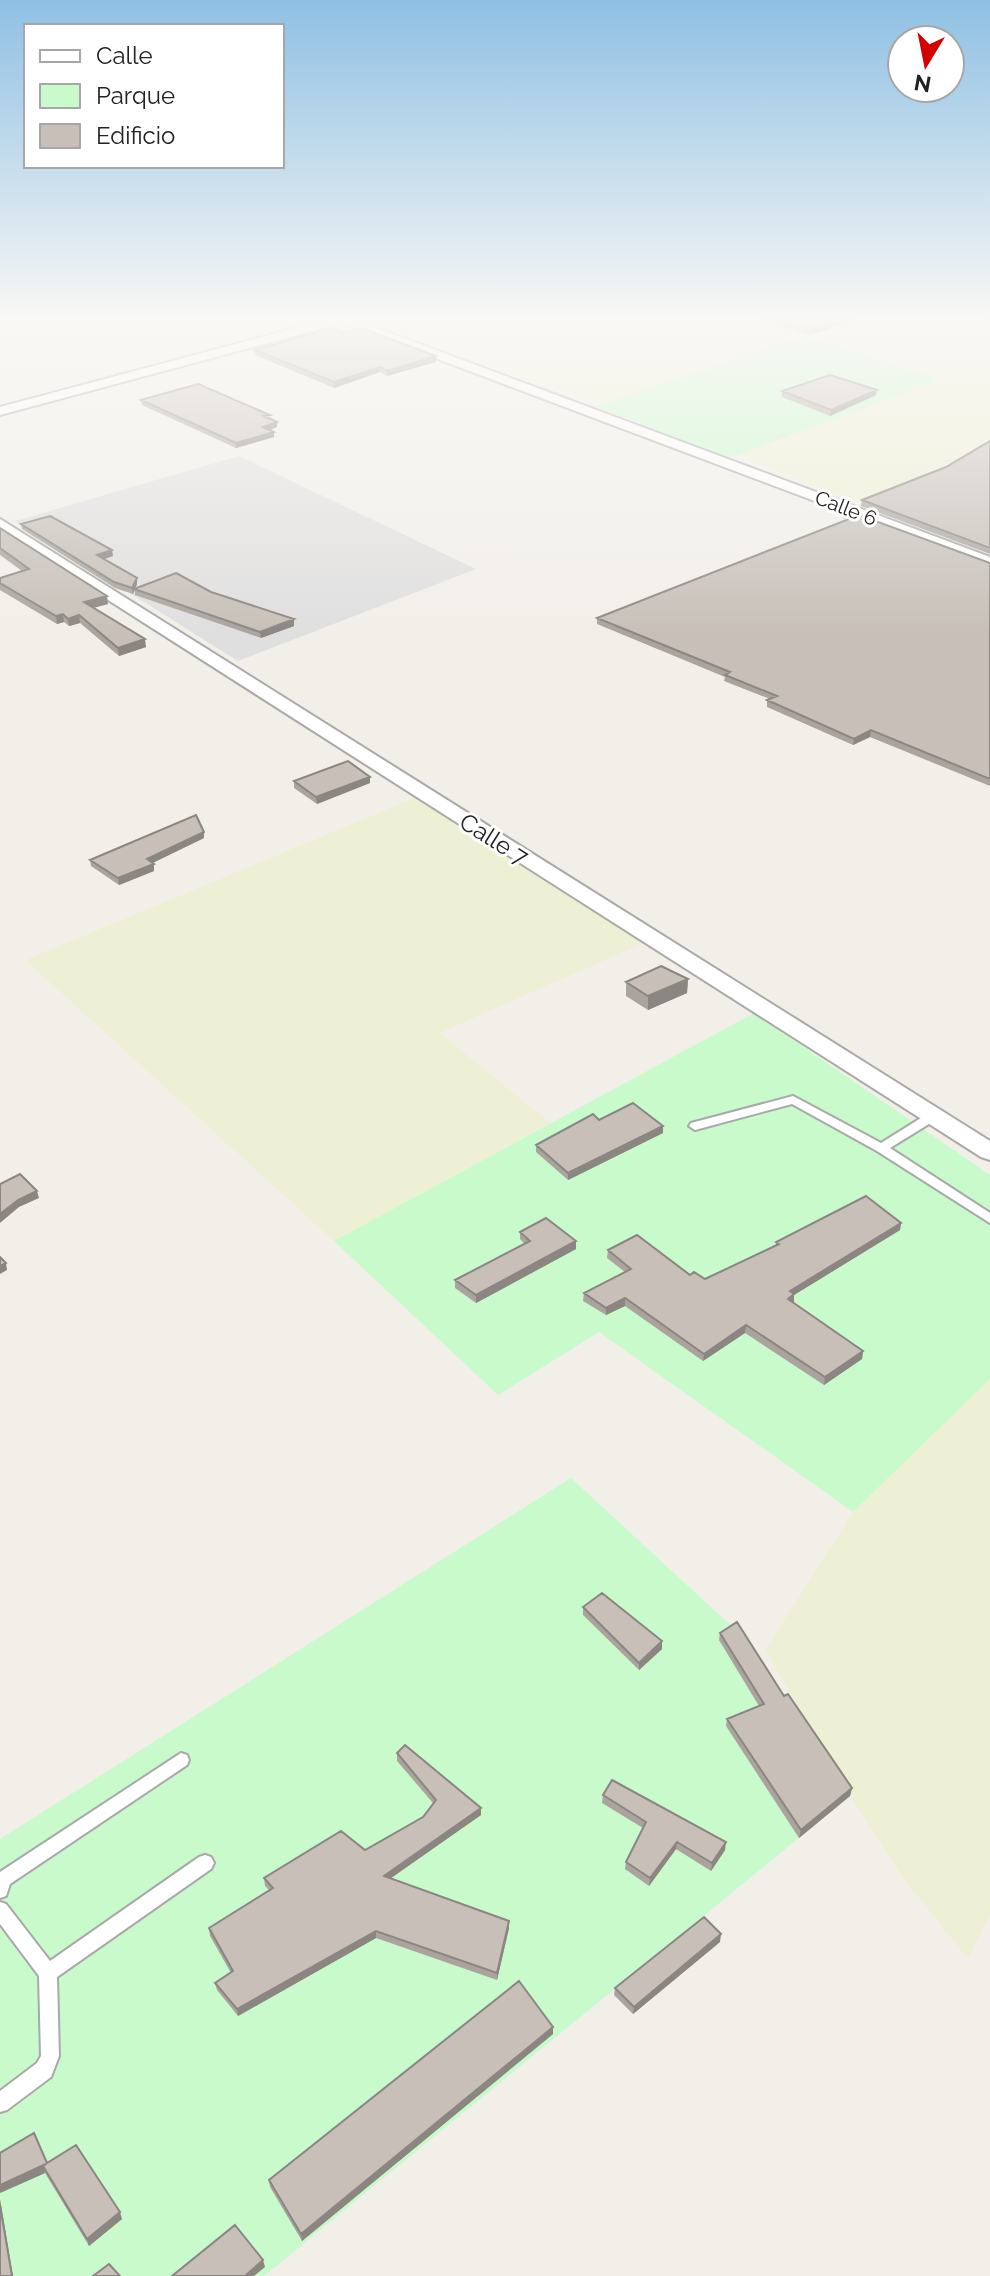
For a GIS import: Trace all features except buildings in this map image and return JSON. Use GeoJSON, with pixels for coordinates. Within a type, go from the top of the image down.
{"type":"FeatureCollection","features":[{"type":"Feature","properties":{"kind":"street","name":"Calle 6"},"geometry":{"type":"LineString","coordinates":[[625,425],[990,562]]}},
{"type":"Feature","properties":{"kind":"street","name":"Calle 7"},"geometry":{"type":"LineString","coordinates":[[0,524],[990,1152]]}},
{"type":"Feature","properties":{"kind":"lane"},"geometry":{"type":"LineString","coordinates":[[695,1126],[793,1100],[881,1148],[990,1219]]}},
{"type":"Feature","properties":{"kind":"lane"},"geometry":{"type":"LineString","coordinates":[[881,1148],[933,1116]]}},
{"type":"Feature","properties":{"kind":"lane"},"geometry":{"type":"LineString","coordinates":[[0,1890],[2,1880],[181,1760]]}},
{"type":"Feature","properties":{"kind":"lane"},"geometry":{"type":"LineString","coordinates":[[48,1973],[205,1863]]}},
{"type":"Feature","properties":{"kind":"lane"},"geometry":{"type":"LineString","coordinates":[[0,1910],[48,1973],[50,2056],[44,2070],[0,2103]]}},
{"type":"Feature","properties":{"kind":"shaded area"},"geometry":{"type":"Polygon","coordinates":[[[239,456],[476,569],[238,661],[15,521],[239,456]]]}},
{"type":"Feature","properties":{"kind":"green space"},"geometry":{"type":"Polygon","coordinates":[[[645,425],[818,425],[729,458],[645,425]]]}},
{"type":"Feature","properties":{"kind":"green space"},"geometry":{"type":"Polygon","coordinates":[[[654,425],[990,425],[990,551],[654,425]]]}},
{"type":"Feature","properties":{"kind":"green space"},"geometry":{"type":"Polygon","coordinates":[[[424,794],[653,939],[440,1033],[550,1123],[334,1241],[25,960],[424,794]]]}},
{"type":"Feature","properties":{"kind":"green space"},"geometry":{"type":"Polygon","coordinates":[[[754,1013],[990,1175],[990,1379],[853,1512],[599,1332],[498,1395],[334,1241],[754,1013]]]}},
{"type":"Feature","properties":{"kind":"green space"},"geometry":{"type":"Polygon","coordinates":[[[990,1379],[990,1915],[968,1959],[903,1878],[850,1796],[765,1650],[853,1512],[990,1379]]]}},
{"type":"Feature","properties":{"kind":"green space"},"geometry":{"type":"Polygon","coordinates":[[[571,1478],[740,1634],[850,1796],[264,2276],[0,2276],[0,1839],[571,1478]]]}}]}
